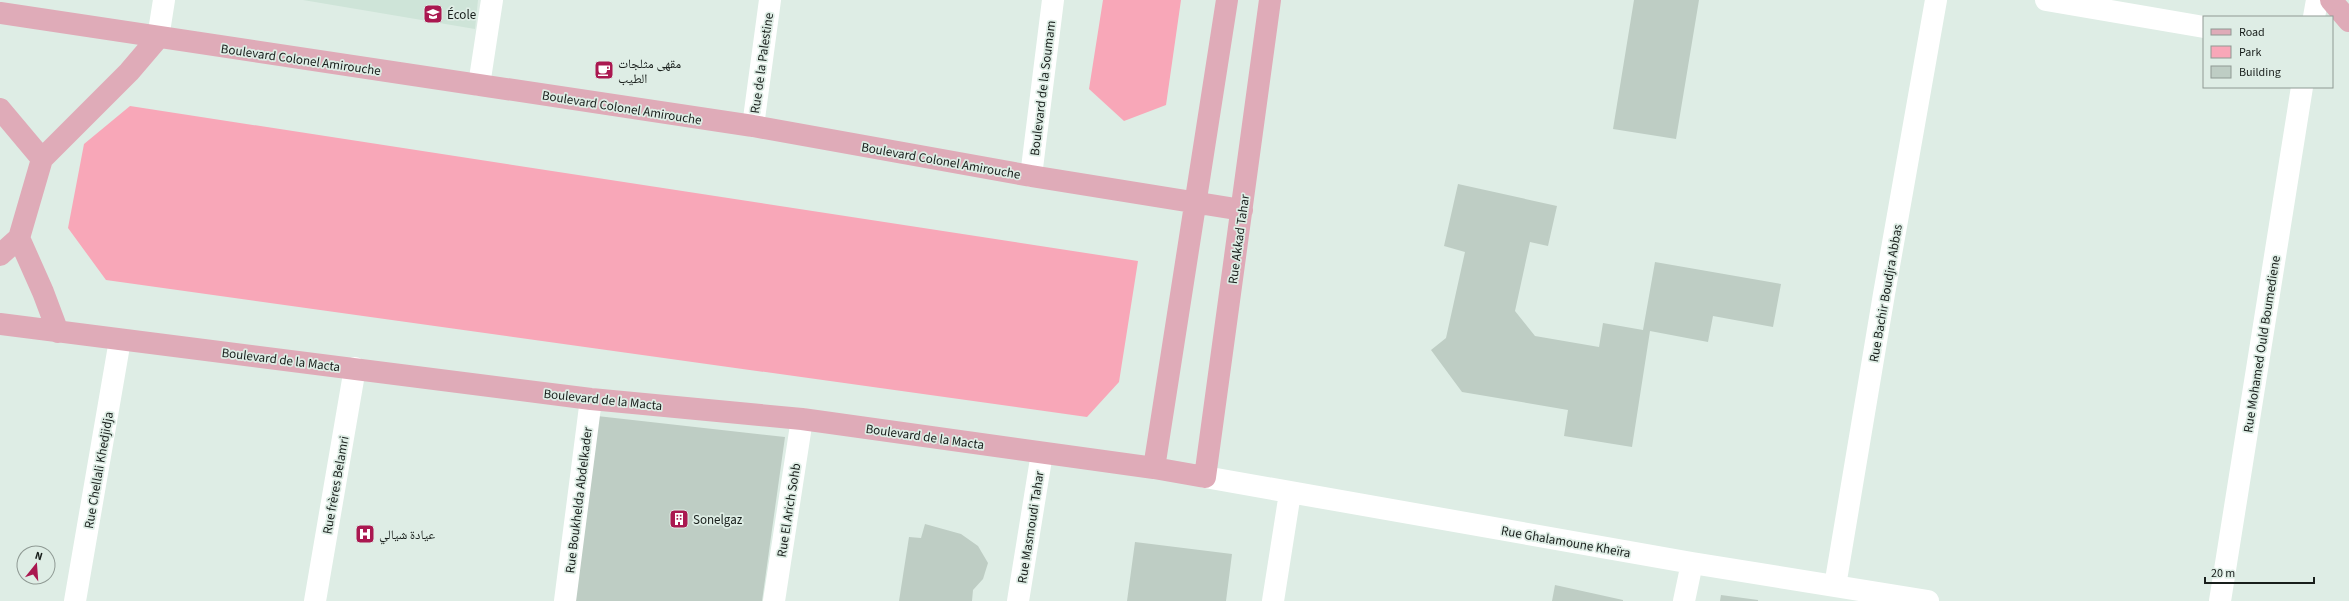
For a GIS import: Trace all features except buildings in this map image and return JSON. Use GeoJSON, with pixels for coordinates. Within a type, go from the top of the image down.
{"type":"FeatureCollection","features":[{"type":"Feature","properties":{"kind":"main road"},"geometry":{"type":"LineString","coordinates":[[1154,468],[1227,0]]}},
{"type":"Feature","properties":{"kind":"main road","name":"Rue Akkad Tahar"},"geometry":{"type":"LineString","coordinates":[[1205,477],[1270,0]]}},
{"type":"Feature","properties":{"kind":"main road"},"geometry":{"type":"LineString","coordinates":[[2331,0],[2349,21]]}},
{"type":"Feature","properties":{"kind":"main road","name":"Boulevard Colonel Amirouche"},"geometry":{"type":"LineString","coordinates":[[0,13],[158,38],[752,126],[1031,176],[1242,210]]}},
{"type":"Feature","properties":{"kind":"main road"},"geometry":{"type":"LineString","coordinates":[[0,255],[18,238],[42,159],[129,72],[158,38]]}},
{"type":"Feature","properties":{"kind":"main road"},"geometry":{"type":"LineString","coordinates":[[0,109],[42,159]]}},
{"type":"Feature","properties":{"kind":"main road"},"geometry":{"type":"LineString","coordinates":[[18,238],[43,292],[58,332]]}},
{"type":"Feature","properties":{"kind":"main road","name":"Boulevard de la Macta"},"geometry":{"type":"LineString","coordinates":[[0,324],[591,399],[802,419],[1154,468],[1205,477]]}},
{"type":"Feature","properties":{"kind":"street"},"geometry":{"type":"LineString","coordinates":[[158,38],[164,0]]}},
{"type":"Feature","properties":{"kind":"street"},"geometry":{"type":"LineString","coordinates":[[479,85],[492,0]]}},
{"type":"Feature","properties":{"kind":"street","name":"Rue de la Palestine"},"geometry":{"type":"LineString","coordinates":[[752,126],[770,0]]}},
{"type":"Feature","properties":{"kind":"street","name":"Boulevard de la Soumam"},"geometry":{"type":"LineString","coordinates":[[1031,176],[1053,0]]}},
{"type":"Feature","properties":{"kind":"street","name":"Rue Bachir Boudjra Abbas"},"geometry":{"type":"LineString","coordinates":[[1836,586],[1884,294],[1936,0]]}},
{"type":"Feature","properties":{"kind":"street"},"geometry":{"type":"LineString","coordinates":[[2046,0],[2203,27]]}},
{"type":"Feature","properties":{"kind":"street"},"geometry":{"type":"LineString","coordinates":[[2314,16],[2317,0]]}},
{"type":"Feature","properties":{"kind":"street","name":"Rue Mohamed Ould Boumediene"},"geometry":{"type":"LineString","coordinates":[[2220,601],[2302,88]]}},
{"type":"Feature","properties":{"kind":"street","name":"Rue Chellali Khedjidja"},"geometry":{"type":"LineString","coordinates":[[76,601],[120,340]]}},
{"type":"Feature","properties":{"kind":"street","name":"Rue frères Belamri"},"geometry":{"type":"LineString","coordinates":[[315,601],[355,368]]}},
{"type":"Feature","properties":{"kind":"street","name":"Rue Boukhelda Abdelkader"},"geometry":{"type":"LineString","coordinates":[[565,601],[591,399]]}},
{"type":"Feature","properties":{"kind":"street","name":"Rue El Arich Sohb"},"geometry":{"type":"LineString","coordinates":[[774,601],[802,419]]}},
{"type":"Feature","properties":{"kind":"street","name":"Rue Masmoudi Tahar"},"geometry":{"type":"LineString","coordinates":[[1018,601],[1042,452]]}},
{"type":"Feature","properties":{"kind":"street","name":"Rue Ghalamoune Kheïra"},"geometry":{"type":"LineString","coordinates":[[1205,477],[1692,563],[1928,601]]}},
{"type":"Feature","properties":{"kind":"street"},"geometry":{"type":"LineString","coordinates":[[1273,601],[1290,493]]}},
{"type":"Feature","properties":{"kind":"street"},"geometry":{"type":"LineString","coordinates":[[1684,601],[1692,563]]}},
{"type":"Feature","properties":{"kind":"shaded area","name":"École"},"geometry":{"type":"Polygon","coordinates":[[[303,0],[478,0],[475,29],[303,0]]]}},
{"type":"Feature","properties":{"kind":"green space"},"geometry":{"type":"Polygon","coordinates":[[[1103,0],[1181,0],[1166,105],[1124,121],[1089,89],[1103,0]]]}},
{"type":"Feature","properties":{"kind":"green space"},"geometry":{"type":"Polygon","coordinates":[[[130,106],[1138,261],[1119,382],[1087,417],[106,280],[68,228],[84,144],[130,106]]]}},
{"type":"Feature","properties":{"kind":"place","name":"École"},"geometry":{"type":"Point","coordinates":[433,14]}},
{"type":"Feature","properties":{"kind":"place","name":"مقهى مثلجات الطيب"},"geometry":{"type":"Point","coordinates":[604,70]}},
{"type":"Feature","properties":{"kind":"place","name":"Sonelgaz"},"geometry":{"type":"Point","coordinates":[679,519]}},
{"type":"Feature","properties":{"kind":"place","name":"عيادة شيالي"},"geometry":{"type":"Point","coordinates":[365,534]}}]}
